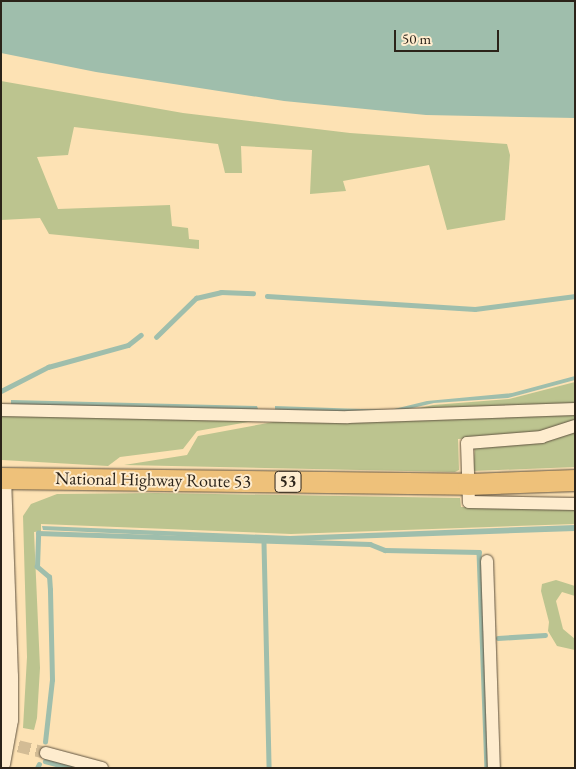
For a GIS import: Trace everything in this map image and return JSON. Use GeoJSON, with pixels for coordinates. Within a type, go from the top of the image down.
{"type":"FeatureCollection","features":[{"type":"Feature","properties":{"kind":"highway","name":"National Highway Route 53"},"geometry":{"type":"LineString","coordinates":[[1,479],[468,484],[575,480]]}},
{"type":"Feature","properties":{"kind":"main road"},"geometry":{"type":"LineString","coordinates":[[1,479],[9,677],[8,720],[1,764]]}},
{"type":"Feature","properties":{"kind":"street"},"geometry":{"type":"LineString","coordinates":[[1,410],[366,417],[575,409]]}},
{"type":"Feature","properties":{"kind":"street"},"geometry":{"type":"LineString","coordinates":[[575,426],[542,436],[466,443],[469,502],[575,504]]}},
{"type":"Feature","properties":{"kind":"street"},"geometry":{"type":"LineString","coordinates":[[487,561],[494,768]]}},
{"type":"Feature","properties":{"kind":"street"},"geometry":{"type":"LineString","coordinates":[[46,753],[102,768]]}},
{"type":"Feature","properties":{"kind":"green space"},"geometry":{"type":"Polygon","coordinates":[[[1,81],[183,113],[350,133],[507,144],[510,155],[505,220],[447,230],[429,165],[343,181],[346,191],[310,194],[312,150],[241,146],[242,173],[225,173],[218,144],[74,127],[68,155],[37,157],[58,209],[170,205],[172,226],[188,228],[189,239],[199,240],[199,249],[49,234],[40,218],[1,220],[1,81]]]}},
{"type":"Feature","properties":{"kind":"green space"},"geometry":{"type":"Polygon","coordinates":[[[575,382],[575,406],[398,413],[433,405],[509,399],[575,382]]]}},
{"type":"Feature","properties":{"kind":"green space"},"geometry":{"type":"Polygon","coordinates":[[[575,412],[575,424],[541,433],[458,439],[459,470],[455,472],[124,465],[187,455],[198,436],[284,420],[575,412]]]}},
{"type":"Feature","properties":{"kind":"green space"},"geometry":{"type":"Polygon","coordinates":[[[1,413],[254,421],[197,431],[183,449],[120,457],[108,466],[2,460],[1,413]]]}},
{"type":"Feature","properties":{"kind":"green space"},"geometry":{"type":"Polygon","coordinates":[[[575,429],[575,467],[473,471],[475,446],[575,429]]]}},
{"type":"Feature","properties":{"kind":"green space"},"geometry":{"type":"Polygon","coordinates":[[[157,493],[460,498],[461,507],[575,509],[575,524],[291,534],[41,524],[41,531],[34,532],[40,668],[37,718],[34,730],[23,728],[27,657],[23,516],[31,504],[57,494],[157,493]]]}},
{"type":"Feature","properties":{"kind":"green space"},"geometry":{"type":"Polygon","coordinates":[[[556,580],[575,586],[575,596],[562,592],[556,601],[563,629],[575,639],[575,650],[557,646],[548,631],[549,622],[541,591],[542,584],[556,580]]]}},
{"type":"Feature","properties":{"kind":"shaded area"},"geometry":{"type":"Polygon","coordinates":[[[1,1],[575,1],[575,118],[426,115],[284,101],[96,72],[1,53],[1,1]]]}},
{"type":"Feature","properties":{"kind":"shaded area"},"geometry":{"type":"Polygon","coordinates":[[[575,376],[575,380],[508,398],[434,403],[391,413],[275,411],[275,406],[390,410],[427,401],[512,393],[575,376]]]}},
{"type":"Feature","properties":{"kind":"shaded area"},"geometry":{"type":"Polygon","coordinates":[[[11,400],[257,406],[259,412],[11,405],[11,400]]]}},
{"type":"Feature","properties":{"kind":"shaded area"},"geometry":{"type":"Polygon","coordinates":[[[575,525],[575,531],[292,541],[43,530],[42,526],[290,536],[575,525]]]}},
{"type":"Feature","properties":{"kind":"waterway"},"geometry":{"type":"LineString","coordinates":[[156,337],[196,298],[221,292],[253,293]]}},
{"type":"Feature","properties":{"kind":"waterway"},"geometry":{"type":"LineString","coordinates":[[267,296],[475,309],[575,296]]}},
{"type":"Feature","properties":{"kind":"waterway"},"geometry":{"type":"LineString","coordinates":[[1,391],[48,367],[128,345],[141,335]]}},
{"type":"Feature","properties":{"kind":"waterway"},"geometry":{"type":"LineString","coordinates":[[45,742],[52,680],[50,590],[49,577],[37,567],[38,533],[370,544],[385,550],[479,552],[487,768]]}},
{"type":"Feature","properties":{"kind":"waterway"},"geometry":{"type":"LineString","coordinates":[[264,543],[269,768]]}},
{"type":"Feature","properties":{"kind":"waterway"},"geometry":{"type":"LineString","coordinates":[[498,638],[545,635]]}},
{"type":"Feature","properties":{"kind":"waterway"},"geometry":{"type":"LineString","coordinates":[[45,761],[71,768]]}},
{"type":"Feature","properties":{"kind":"waterway"},"geometry":{"type":"LineString","coordinates":[[37,768],[39,764]]}},
{"type":"Feature","properties":{"kind":"tunnel"},"geometry":{"type":"LineString","coordinates":[[1,742],[46,753]]}}]}
